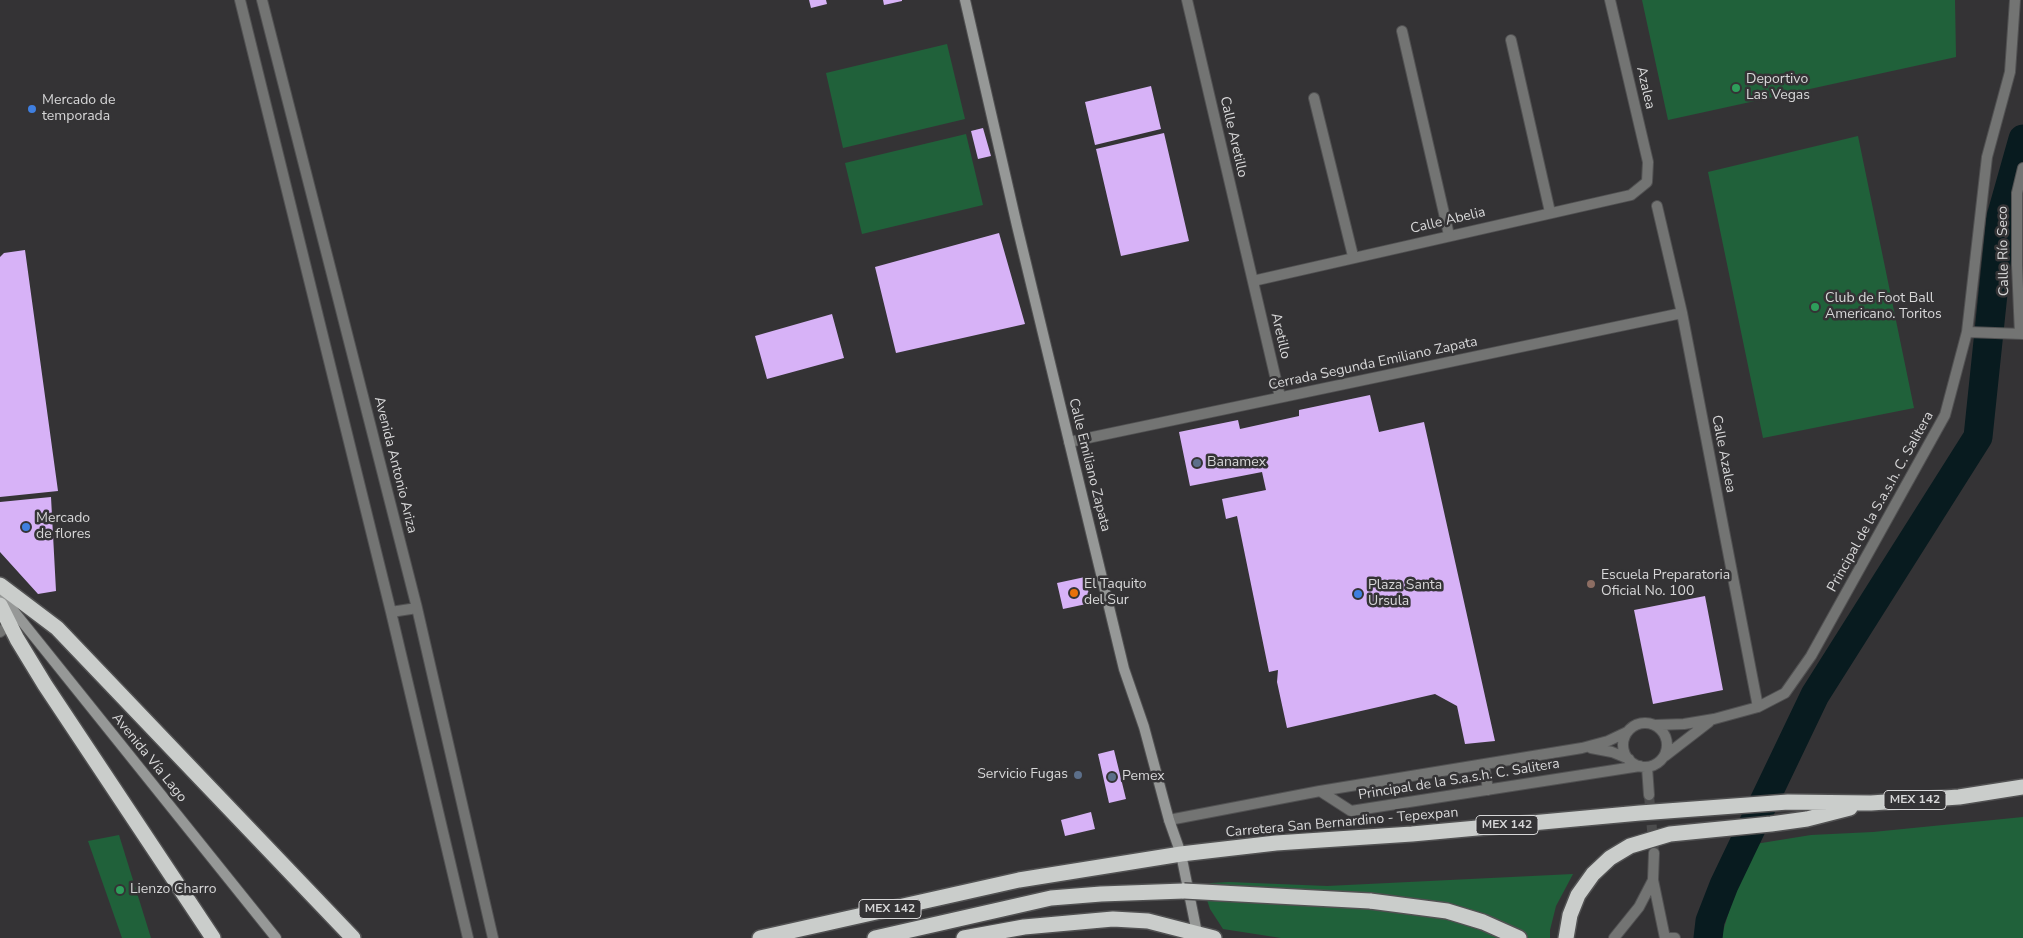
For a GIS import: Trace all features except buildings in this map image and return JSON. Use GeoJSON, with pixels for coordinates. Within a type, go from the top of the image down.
{"type":"FeatureCollection","features":[{"type":"Feature","properties":{"kind":"highway"},"geometry":{"type":"LineString","coordinates":[[0,585],[57,628],[353,938]]}},
{"type":"Feature","properties":{"kind":"highway"},"geometry":{"type":"LineString","coordinates":[[0,605],[5,628],[213,938]]}},
{"type":"Feature","properties":{"kind":"highway","name":"Carretera San Bernardino - Tepexpan"},"geometry":{"type":"LineString","coordinates":[[760,938],[1019,880],[1181,854],[1276,843],[1721,806],[1788,802],[1871,803],[1959,797],[2023,787]]}},
{"type":"Feature","properties":{"kind":"highway"},"geometry":{"type":"LineString","coordinates":[[1959,797],[2023,797]]}},
{"type":"Feature","properties":{"kind":"highway"},"geometry":{"type":"LineString","coordinates":[[1566,938],[1570,915],[1578,895],[1593,874],[1610,858],[1630,846],[1648,839],[1706,830],[1807,819],[1871,803]]}},
{"type":"Feature","properties":{"kind":"highway"},"geometry":{"type":"LineString","coordinates":[[874,938],[1051,898],[1184,891],[1370,900],[1415,906],[1447,911],[1483,922],[1520,938]]}},
{"type":"Feature","properties":{"kind":"highway"},"geometry":{"type":"LineString","coordinates":[[964,938],[1114,919],[1148,921],[1214,938]]}},
{"type":"Feature","properties":{"kind":"main road","name":"Calle Emiliano Zapata"},"geometry":{"type":"LineString","coordinates":[[964,0],[1124,669],[1144,727],[1169,820],[1181,854],[1198,933]]}},
{"type":"Feature","properties":{"kind":"main road","name":"Avenida Vía Lago"},"geometry":{"type":"LineString","coordinates":[[0,594],[276,938]]}},
{"type":"Feature","properties":{"kind":"street"},"geometry":{"type":"LineString","coordinates":[[240,0],[392,612],[468,938]]}},
{"type":"Feature","properties":{"kind":"street","name":"Avenida Antonio Ariza"},"geometry":{"type":"LineString","coordinates":[[262,0],[417,608],[493,938]]}},
{"type":"Feature","properties":{"kind":"street","name":"Calle Aretillo"},"geometry":{"type":"LineString","coordinates":[[1188,0],[1253,281]]}},
{"type":"Feature","properties":{"kind":"street","name":"Azalea"},"geometry":{"type":"LineString","coordinates":[[1610,0],[1648,162],[1647,182]]}},
{"type":"Feature","properties":{"kind":"street","name":"Principal de la S.a.s.h. C. Salitera"},"geometry":{"type":"LineString","coordinates":[[1655,724],[1684,724],[1714,718],[1758,707],[1784,693],[1811,656],[1895,509],[1945,415],[1972,332],[1987,157],[2010,72],[2016,0]]}},
{"type":"Feature","properties":{"kind":"street"},"geometry":{"type":"LineString","coordinates":[[1402,31],[1449,235]]}},
{"type":"Feature","properties":{"kind":"street"},"geometry":{"type":"LineString","coordinates":[[1510,40],[1550,212]]}},
{"type":"Feature","properties":{"kind":"street"},"geometry":{"type":"LineString","coordinates":[[1314,98],[1353,256]]}},
{"type":"Feature","properties":{"kind":"street","name":"Calle Río Seco"},"geometry":{"type":"LineString","coordinates":[[2022,334],[2017,193],[2023,169]]}},
{"type":"Feature","properties":{"kind":"street","name":"Calle Abelia"},"geometry":{"type":"LineString","coordinates":[[1253,281],[1353,256],[1631,195],[1647,182]]}},
{"type":"Feature","properties":{"kind":"street","name":"Calle Azalea"},"geometry":{"type":"LineString","coordinates":[[1657,206],[1682,313],[1758,707]]}},
{"type":"Feature","properties":{"kind":"street","name":"Aretillo"},"geometry":{"type":"LineString","coordinates":[[1253,281],[1280,397]]}},
{"type":"Feature","properties":{"kind":"street","name":"Cerrada Segunda Emiliano Zapata"},"geometry":{"type":"LineString","coordinates":[[1069,442],[1682,313]]}},
{"type":"Feature","properties":{"kind":"street"},"geometry":{"type":"LineString","coordinates":[[1972,332],[2022,334]]}},
{"type":"Feature","properties":{"kind":"street"},"geometry":{"type":"LineString","coordinates":[[392,612],[417,608]]}},
{"type":"Feature","properties":{"kind":"street","name":"Principal de la S.a.s.h. C. Salitera"},"geometry":{"type":"LineString","coordinates":[[1664,756],[1714,718]]}},
{"type":"Feature","properties":{"kind":"street"},"geometry":{"type":"LineString","coordinates":[[1169,820],[1320,791],[1582,748],[1608,741],[1640,723],[1655,724],[1665,735],[1667,742],[1664,756],[1654,765],[1644,766],[1602,750],[1582,748]]}},
{"type":"Feature","properties":{"kind":"street"},"geometry":{"type":"LineString","coordinates":[[1627,732],[1623,746],[1629,759]]}},
{"type":"Feature","properties":{"kind":"street"},"geometry":{"type":"LineString","coordinates":[[1484,764],[1488,790]]}},
{"type":"Feature","properties":{"kind":"street"},"geometry":{"type":"LineString","coordinates":[[1644,766],[1649,795]]}},
{"type":"Feature","properties":{"kind":"street","name":"Principal de la S.a.s.h. C. Salitera"},"geometry":{"type":"LineString","coordinates":[[1320,791],[1351,811],[1644,766]]}},
{"type":"Feature","properties":{"kind":"street"},"geometry":{"type":"LineString","coordinates":[[1654,853],[1653,880],[1665,938]]}},
{"type":"Feature","properties":{"kind":"street"},"geometry":{"type":"LineString","coordinates":[[1614,938],[1639,907],[1653,880]]}},
{"type":"Feature","properties":{"kind":"street"},"geometry":{"type":"LineString","coordinates":[[1670,938],[1675,938]]}},
{"type":"Feature","properties":{"kind":"green space","name":"Deportivo Las Vegas"},"geometry":{"type":"Polygon","coordinates":[[[1642,0],[1955,0],[1956,57],[1668,120],[1642,0]]]}},
{"type":"Feature","properties":{"kind":"green space"},"geometry":{"type":"Polygon","coordinates":[[[947,44],[965,119],[843,148],[826,73],[947,44]]]}},
{"type":"Feature","properties":{"kind":"green space"},"geometry":{"type":"Polygon","coordinates":[[[966,134],[983,205],[862,234],[845,163],[966,134]]]}},
{"type":"Feature","properties":{"kind":"green space","name":"Club de Foot Ball Americano. Toritos"},"geometry":{"type":"Polygon","coordinates":[[[1858,136],[1914,408],[1763,438],[1708,172],[1858,136]]]}},
{"type":"Feature","properties":{"kind":"green space"},"geometry":{"type":"Polygon","coordinates":[[[2023,817],[2023,938],[1721,938],[1749,845],[1811,835],[1873,832],[2023,817]]]}},
{"type":"Feature","properties":{"kind":"green space","name":"Lienzo Charro"},"geometry":{"type":"Polygon","coordinates":[[[119,835],[151,938],[122,938],[88,841],[119,835]]]}},
{"type":"Feature","properties":{"kind":"green space"},"geometry":{"type":"Polygon","coordinates":[[[1573,874],[1556,906],[1550,938],[1281,938],[1223,929],[1210,909],[1203,888],[1211,883],[1229,882],[1327,886],[1573,874]]]}},
{"type":"Feature","properties":{"kind":"waterway"},"geometry":{"type":"LineString","coordinates":[[1708,938],[1710,921],[1724,885],[1815,695],[1978,437],[2001,217],[2023,139]]}},
{"type":"Feature","properties":{"kind":"tunnel"},"geometry":{"type":"LineString","coordinates":[[1649,795],[1654,853]]}},
{"type":"Feature","properties":{"kind":"place","name":"Deportivo Las Vegas"},"geometry":{"type":"Point","coordinates":[1736,88]}},
{"type":"Feature","properties":{"kind":"place","name":"Mercado de temporada"},"geometry":{"type":"Point","coordinates":[32,109]}},
{"type":"Feature","properties":{"kind":"place","name":"Club de Foot Ball Americano. Toritos"},"geometry":{"type":"Point","coordinates":[1815,307]}},
{"type":"Feature","properties":{"kind":"place","name":"Banamex"},"geometry":{"type":"Point","coordinates":[1197,463]}},
{"type":"Feature","properties":{"kind":"place","name":"Mercado de flores"},"geometry":{"type":"Point","coordinates":[26,527]}},
{"type":"Feature","properties":{"kind":"place","name":"Escuela Preparatoria Oficial No. 100"},"geometry":{"type":"Point","coordinates":[1591,584]}},
{"type":"Feature","properties":{"kind":"place","name":"El Taquito del Sur"},"geometry":{"type":"Point","coordinates":[1074,593]}},
{"type":"Feature","properties":{"kind":"place","name":"Plaza Santa Ursula"},"geometry":{"type":"Point","coordinates":[1358,594]}},
{"type":"Feature","properties":{"kind":"place","name":"Servicio Fugas"},"geometry":{"type":"Point","coordinates":[1078,775]}},
{"type":"Feature","properties":{"kind":"place","name":"Pemex"},"geometry":{"type":"Point","coordinates":[1112,777]}},
{"type":"Feature","properties":{"kind":"place","name":"Lienzo Charro"},"geometry":{"type":"Point","coordinates":[120,890]}}]}
